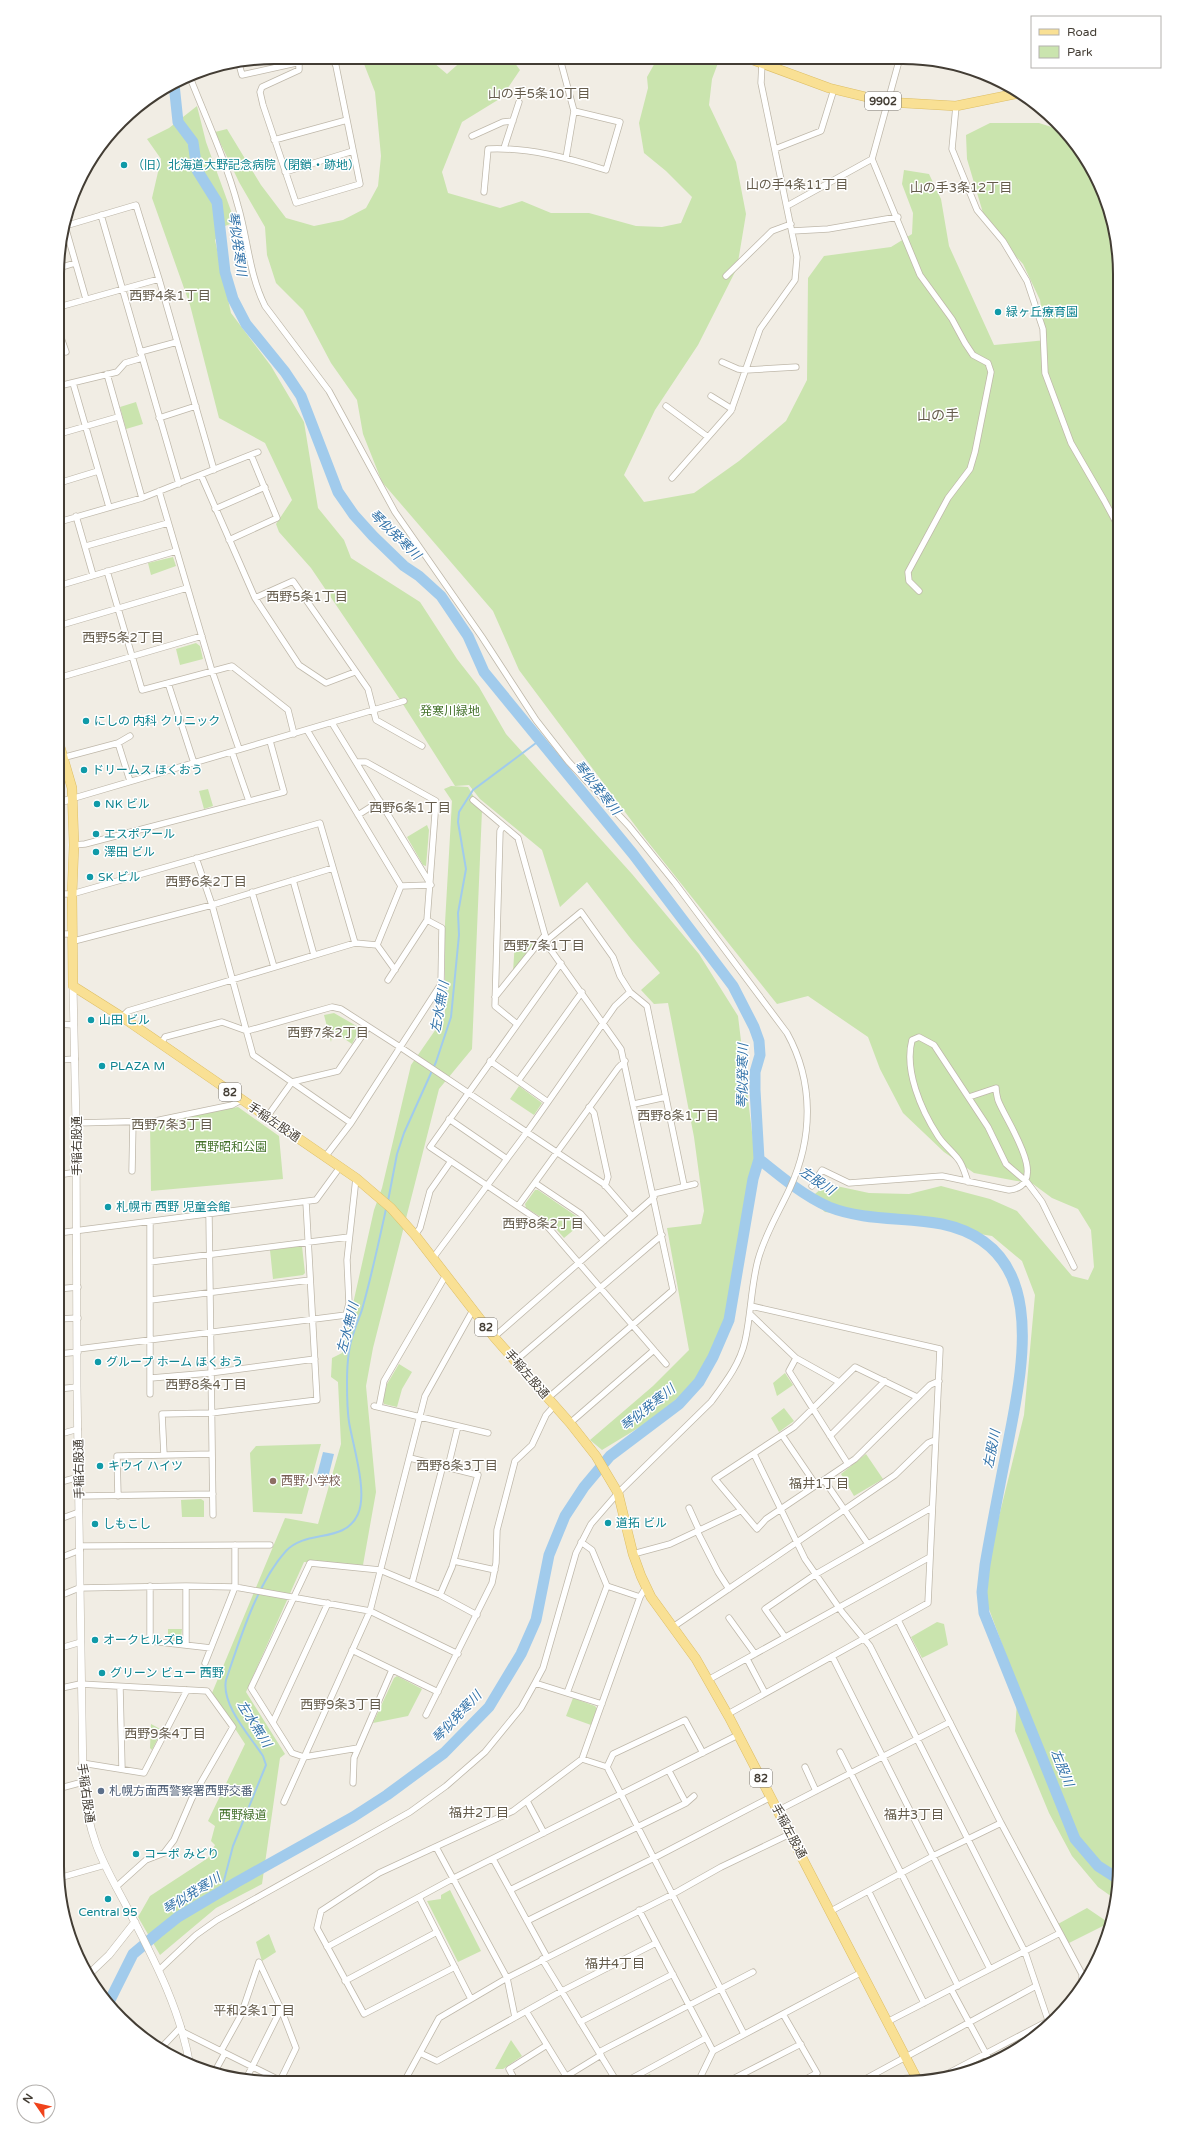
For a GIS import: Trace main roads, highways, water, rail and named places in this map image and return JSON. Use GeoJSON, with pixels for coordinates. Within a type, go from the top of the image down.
{"type":"FeatureCollection","features":[{"type":"Feature","properties":{"kind":"main road","name":"9902"},"geometry":{"type":"LineString","coordinates":[[765,64],[834,89],[887,102],[956,106],[1012,94]]}},
{"type":"Feature","properties":{"kind":"main road","name":"手稲左股通"},"geometry":{"type":"LineString","coordinates":[[64,768],[72,788],[71,799],[74,845],[72,894],[74,937],[73,986],[122,1017],[240,1100],[326,1157],[356,1178],[387,1205],[415,1235],[494,1337],[586,1442],[618,1493],[633,1554],[646,1587],[708,1680],[728,1714],[915,2076]]}},
{"type":"Feature","properties":{"kind":"water"},"geometry":{"type":"Polygon","coordinates":[[[323,1452],[334,1454],[326,1486],[315,1483],[323,1452]]]}},
{"type":"Feature","properties":{"kind":"waterway","name":"琴似発寒川"},"geometry":{"type":"LineString","coordinates":[[111,1999],[133,1954],[178,1917],[353,1817],[387,1795],[444,1753],[489,1707],[521,1654],[536,1620],[549,1555],[565,1516],[584,1487],[610,1456],[679,1404],[699,1382],[713,1357],[729,1320],[753,1179],[759,1159],[755,1090],[755,1072],[760,1055],[759,1041],[754,1027],[733,986],[633,854],[484,672],[468,636],[441,596],[419,576],[404,566],[373,536],[354,515],[338,492],[301,396],[285,372],[246,324],[233,299],[225,272],[217,202],[197,170],[193,142],[178,122],[175,89]]}},
{"type":"Feature","properties":{"kind":"waterway","name":"左水無川"},"geometry":{"type":"LineString","coordinates":[[388,1201],[397,1154],[404,1133],[436,1062],[451,1017],[459,935],[458,913],[466,869],[458,822],[459,812],[473,790],[540,740]]}},
{"type":"Feature","properties":{"kind":"waterway","name":"左股川"},"geometry":{"type":"LineString","coordinates":[[759,1159],[801,1191],[829,1207],[856,1215],[942,1224],[976,1237],[1000,1257],[1014,1283],[1021,1313],[1022,1345],[1019,1379],[985,1565],[982,1592],[984,1613],[1075,1839],[1098,1866],[1113,1876]]}},
{"type":"Feature","properties":{"kind":"waterway","name":"左水無川"},"geometry":{"type":"LineString","coordinates":[[221,1892],[233,1846],[266,1765],[263,1756],[244,1730],[232,1710],[226,1690],[226,1680],[243,1630],[266,1579],[286,1551],[294,1544],[304,1540],[335,1533],[344,1529],[352,1523],[358,1514],[361,1505],[361,1482],[347,1407],[349,1350],[366,1294],[386,1209]]}},
{"type":"Feature","properties":{"kind":"place","name":"（旧）北海道大野記念病院（閉鎖・跡地）"},"geometry":{"type":"Point","coordinates":[124,165]}},
{"type":"Feature","properties":{"kind":"place","name":"緑ヶ丘療育園"},"geometry":{"type":"Point","coordinates":[998,312]}},
{"type":"Feature","properties":{"kind":"place","name":"にしの 内科 クリニック"},"geometry":{"type":"Point","coordinates":[86,721]}},
{"type":"Feature","properties":{"kind":"place","name":"ドリームス ほくおう"},"geometry":{"type":"Point","coordinates":[84,770]}},
{"type":"Feature","properties":{"kind":"place","name":"NK ビル"},"geometry":{"type":"Point","coordinates":[97,804]}},
{"type":"Feature","properties":{"kind":"place","name":"エスポアール"},"geometry":{"type":"Point","coordinates":[96,834]}},
{"type":"Feature","properties":{"kind":"place","name":"澤田 ビル"},"geometry":{"type":"Point","coordinates":[96,852]}},
{"type":"Feature","properties":{"kind":"place","name":"SK ビル"},"geometry":{"type":"Point","coordinates":[90,877]}},
{"type":"Feature","properties":{"kind":"place","name":"山田 ビル"},"geometry":{"type":"Point","coordinates":[91,1020]}},
{"type":"Feature","properties":{"kind":"place","name":"PLAZA M"},"geometry":{"type":"Point","coordinates":[102,1066]}},
{"type":"Feature","properties":{"kind":"place","name":"札幌市 西野 児童会館"},"geometry":{"type":"Point","coordinates":[108,1207]}},
{"type":"Feature","properties":{"kind":"place","name":"グループ ホーム ほくおう"},"geometry":{"type":"Point","coordinates":[98,1362]}},
{"type":"Feature","properties":{"kind":"place","name":"キウイ ハイツ"},"geometry":{"type":"Point","coordinates":[100,1466]}},
{"type":"Feature","properties":{"kind":"place","name":"西野小学校"},"geometry":{"type":"Point","coordinates":[273,1481]}},
{"type":"Feature","properties":{"kind":"place","name":"道拓 ビル"},"geometry":{"type":"Point","coordinates":[608,1523]}},
{"type":"Feature","properties":{"kind":"place","name":"しもこし"},"geometry":{"type":"Point","coordinates":[95,1524]}},
{"type":"Feature","properties":{"kind":"place","name":"オークヒルズB"},"geometry":{"type":"Point","coordinates":[95,1640]}},
{"type":"Feature","properties":{"kind":"place","name":"グリーン ビュー 西野"},"geometry":{"type":"Point","coordinates":[102,1673]}},
{"type":"Feature","properties":{"kind":"place","name":"札幌方面西警察署西野交番"},"geometry":{"type":"Point","coordinates":[101,1791]}},
{"type":"Feature","properties":{"kind":"place","name":"コーポ みどり"},"geometry":{"type":"Point","coordinates":[136,1854]}},
{"type":"Feature","properties":{"kind":"place","name":"Central 95"},"geometry":{"type":"Point","coordinates":[108,1899]}},
{"type":"Feature","properties":{"kind":"district","name":"山の手5条10丁目"},"geometry":{"type":"Point","coordinates":[539,94]}},
{"type":"Feature","properties":{"kind":"district","name":"山の手4条11丁目"},"geometry":{"type":"Point","coordinates":[797,185]}},
{"type":"Feature","properties":{"kind":"district","name":"山の手3条12丁目"},"geometry":{"type":"Point","coordinates":[961,188]}},
{"type":"Feature","properties":{"kind":"district","name":"西野4条1丁目"},"geometry":{"type":"Point","coordinates":[170,296]}},
{"type":"Feature","properties":{"kind":"district","name":"山の手"},"geometry":{"type":"Point","coordinates":[938,415]}},
{"type":"Feature","properties":{"kind":"district","name":"西野5条1丁目"},"geometry":{"type":"Point","coordinates":[307,597]}},
{"type":"Feature","properties":{"kind":"district","name":"西野5条2丁目"},"geometry":{"type":"Point","coordinates":[123,638]}},
{"type":"Feature","properties":{"kind":"district","name":"西野6条1丁目"},"geometry":{"type":"Point","coordinates":[410,808]}},
{"type":"Feature","properties":{"kind":"district","name":"西野6条2丁目"},"geometry":{"type":"Point","coordinates":[206,882]}},
{"type":"Feature","properties":{"kind":"district","name":"西野7条1丁目"},"geometry":{"type":"Point","coordinates":[544,946]}},
{"type":"Feature","properties":{"kind":"district","name":"西野7条2丁目"},"geometry":{"type":"Point","coordinates":[328,1033]}},
{"type":"Feature","properties":{"kind":"district","name":"西野8条1丁目"},"geometry":{"type":"Point","coordinates":[678,1116]}},
{"type":"Feature","properties":{"kind":"district","name":"西野7条3丁目"},"geometry":{"type":"Point","coordinates":[172,1125]}},
{"type":"Feature","properties":{"kind":"district","name":"西野8条2丁目"},"geometry":{"type":"Point","coordinates":[543,1224]}},
{"type":"Feature","properties":{"kind":"district","name":"西野8条4丁目"},"geometry":{"type":"Point","coordinates":[206,1385]}},
{"type":"Feature","properties":{"kind":"district","name":"西野8条3丁目"},"geometry":{"type":"Point","coordinates":[457,1466]}},
{"type":"Feature","properties":{"kind":"district","name":"福井1丁目"},"geometry":{"type":"Point","coordinates":[819,1484]}},
{"type":"Feature","properties":{"kind":"district","name":"西野9条3丁目"},"geometry":{"type":"Point","coordinates":[341,1705]}},
{"type":"Feature","properties":{"kind":"district","name":"西野9条4丁目"},"geometry":{"type":"Point","coordinates":[165,1734]}},
{"type":"Feature","properties":{"kind":"district","name":"福井2丁目"},"geometry":{"type":"Point","coordinates":[479,1813]}},
{"type":"Feature","properties":{"kind":"district","name":"福井3丁目"},"geometry":{"type":"Point","coordinates":[914,1815]}},
{"type":"Feature","properties":{"kind":"district","name":"福井4丁目"},"geometry":{"type":"Point","coordinates":[615,1964]}},
{"type":"Feature","properties":{"kind":"district","name":"平和2条1丁目"},"geometry":{"type":"Point","coordinates":[254,2011]}},
{"type":"Feature","properties":{"kind":"park label","name":"発寒川緑地"},"geometry":{"type":"Point","coordinates":[450,711]}},
{"type":"Feature","properties":{"kind":"park label","name":"西野昭和公園"},"geometry":{"type":"Point","coordinates":[231,1147]}},
{"type":"Feature","properties":{"kind":"park label","name":"西野緑道"},"geometry":{"type":"Point","coordinates":[243,1815]}}]}
